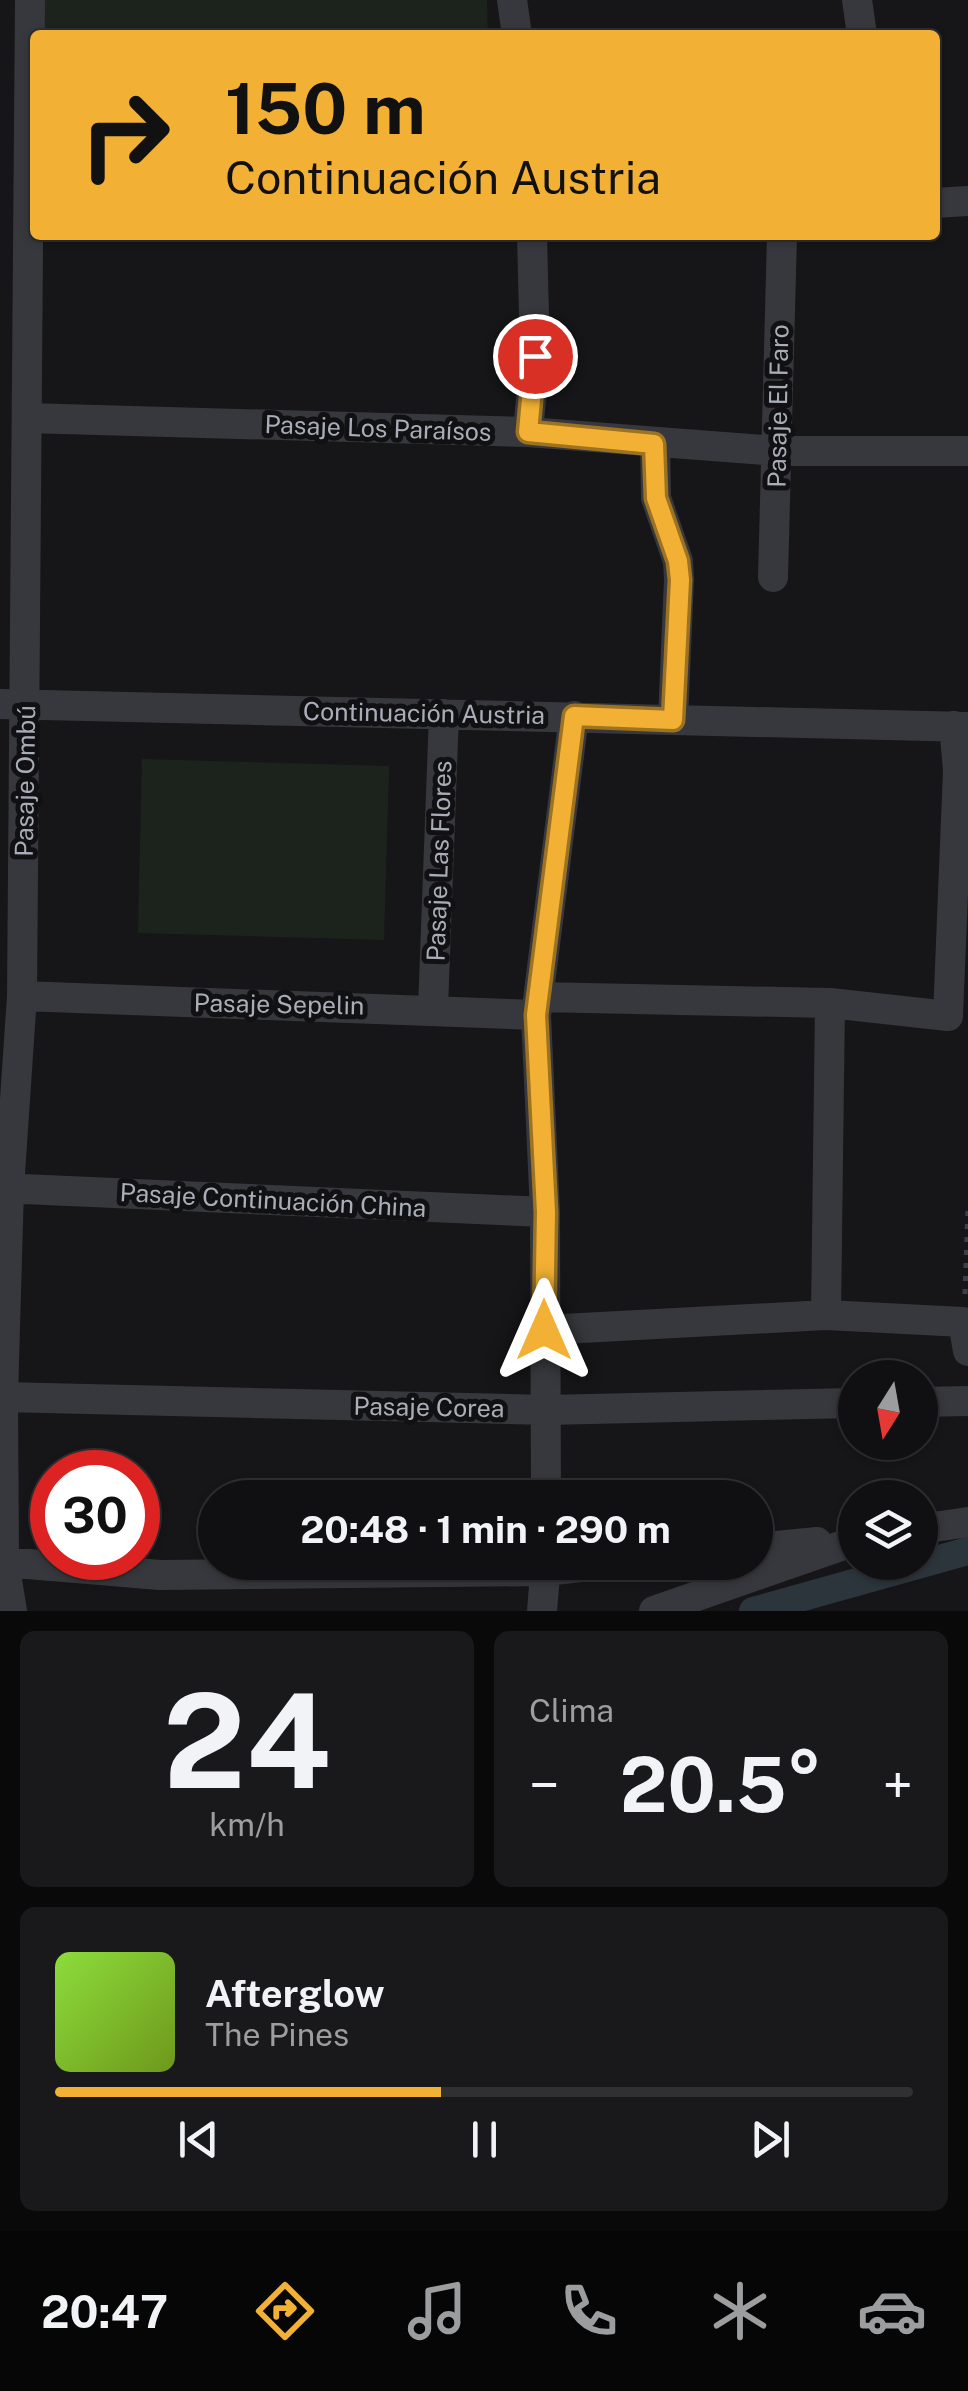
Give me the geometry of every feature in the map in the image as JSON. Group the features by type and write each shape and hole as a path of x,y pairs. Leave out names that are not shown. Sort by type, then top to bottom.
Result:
{"street":[{"name":"Pasaje Ombú","path":"30,0 31,30"},
{"path":"512,0 516,30"},
{"path":"858,0 861,30"},
{"path":"940,204 968,201"},
{"name":"Pasaje Ombú","path":"12,1611 2,1530 2,1358 5,1188 22,996 12,911 13,704 28,418 31,240"},
{"path":"528,432 535,356 532,240"},
{"name":"Pasaje El Faro","path":"773,577 782,240"},
{"name":"Pasaje Los Paraísos","path":"28,418 528,432 776,450 968,450"},
{"path":"654,444 656,498 678,561 680,580 673,720"},
{"name":"Continuación Austria","path":"13,704 961,726"},
{"name":"Pasaje Las Flores","path":"433,1008 444,714"},
{"path":"546,1480 546,1212 538,1006 574,716"},
{"name":"Pasaje Sepelin","path":"22,996 433,1008 830,1003 948,1016 961,726"},
{"path":"826,1315 830,1003"},
{"name":"Pasaje Continuación China","path":"5,1188 546,1212"},
{"path":"544,1330 826,1315 966,1336"},
{"name":"Pasaje Corea","path":"4,1396 546,1410 838,1403"},
{"path":"938,1402 968,1401"},
{"path":"938,1526 968,1522"},
{"path":"773,1546 838,1541"},
{"path":"654,1611 838,1545"},
{"path":"4,1562 160,1575 198,1574"},
{"path":"542,1611 545,1580"}],"path":[{"path":"966,1336 968,1208"}],"shaded area":[{"path":"30,0 487,0 488,30 34,30"},
{"path":"142,759 389,766 384,940 138,933"}],"waterway":[{"path":"753,1611 968,1551"}],"route":[{"path":"535,356 528,432 654,444 656,498 678,561 680,580 673,720 574,716 536,1015 546,1212 544,1330"}]}
